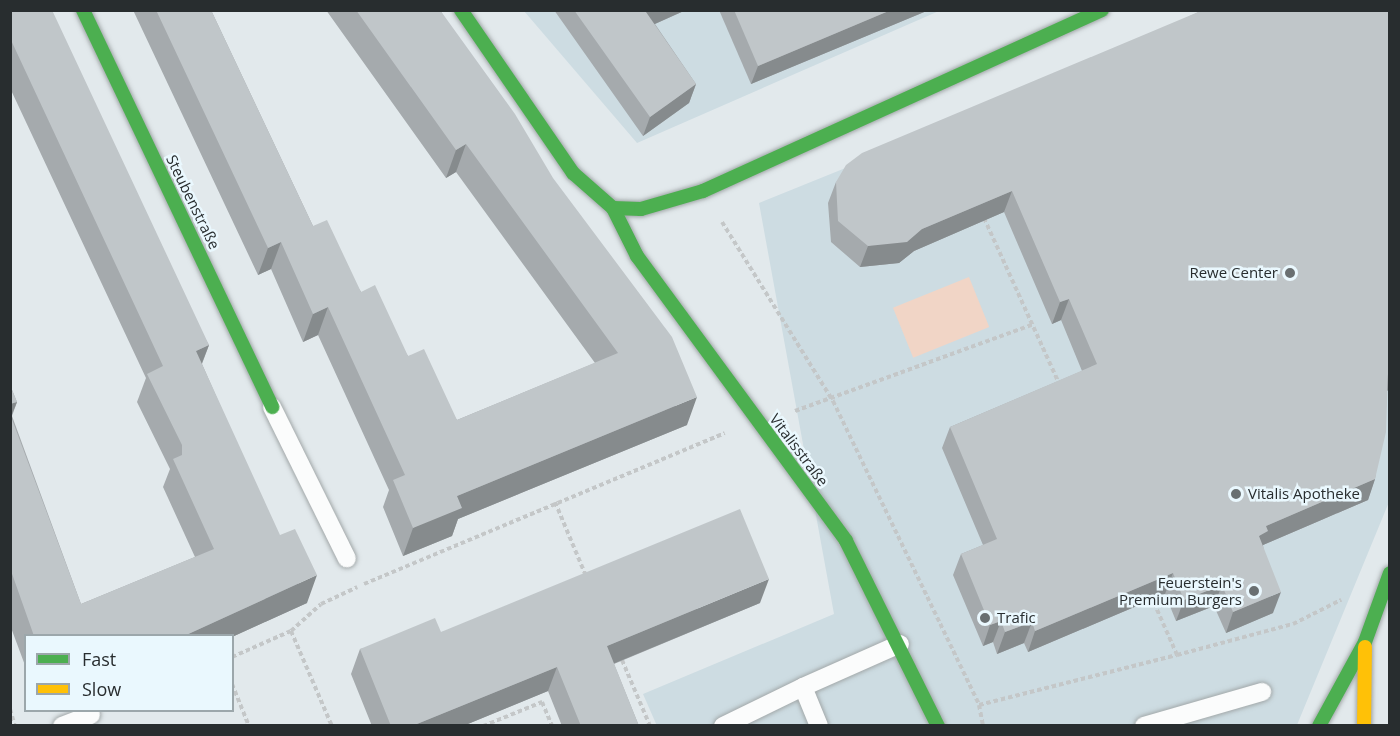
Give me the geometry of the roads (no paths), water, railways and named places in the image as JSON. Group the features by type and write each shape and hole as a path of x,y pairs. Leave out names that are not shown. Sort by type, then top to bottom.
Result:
{"street":[{"name":"Steubenstraße","path":"83,10 272,407"},
{"name":"Vitalisstraße","path":"461,10 573,173 613,208 637,256 846,541 900,644 938,726"},
{"path":"613,208 641,209 702,191 1102,10"},
{"path":"1319,726 1365,642 1389,573"},
{"path":"1364,726 1365,642"}],"lane":[{"path":"272,407 347,559"},
{"path":"723,726 900,644"},
{"path":"803,687 819,726"},
{"path":"1144,726 1262,692"},
{"path":"62,726 91,715"}],"place":[{"name":"Rewe Center","path":"1290,273"},
{"name":"Vitalis Apotheke","path":"1236,494"},
{"name":"Feuerstein's Premium Burgers","path":"1254,591"},
{"name":"Trafic","path":"985,618"}]}
